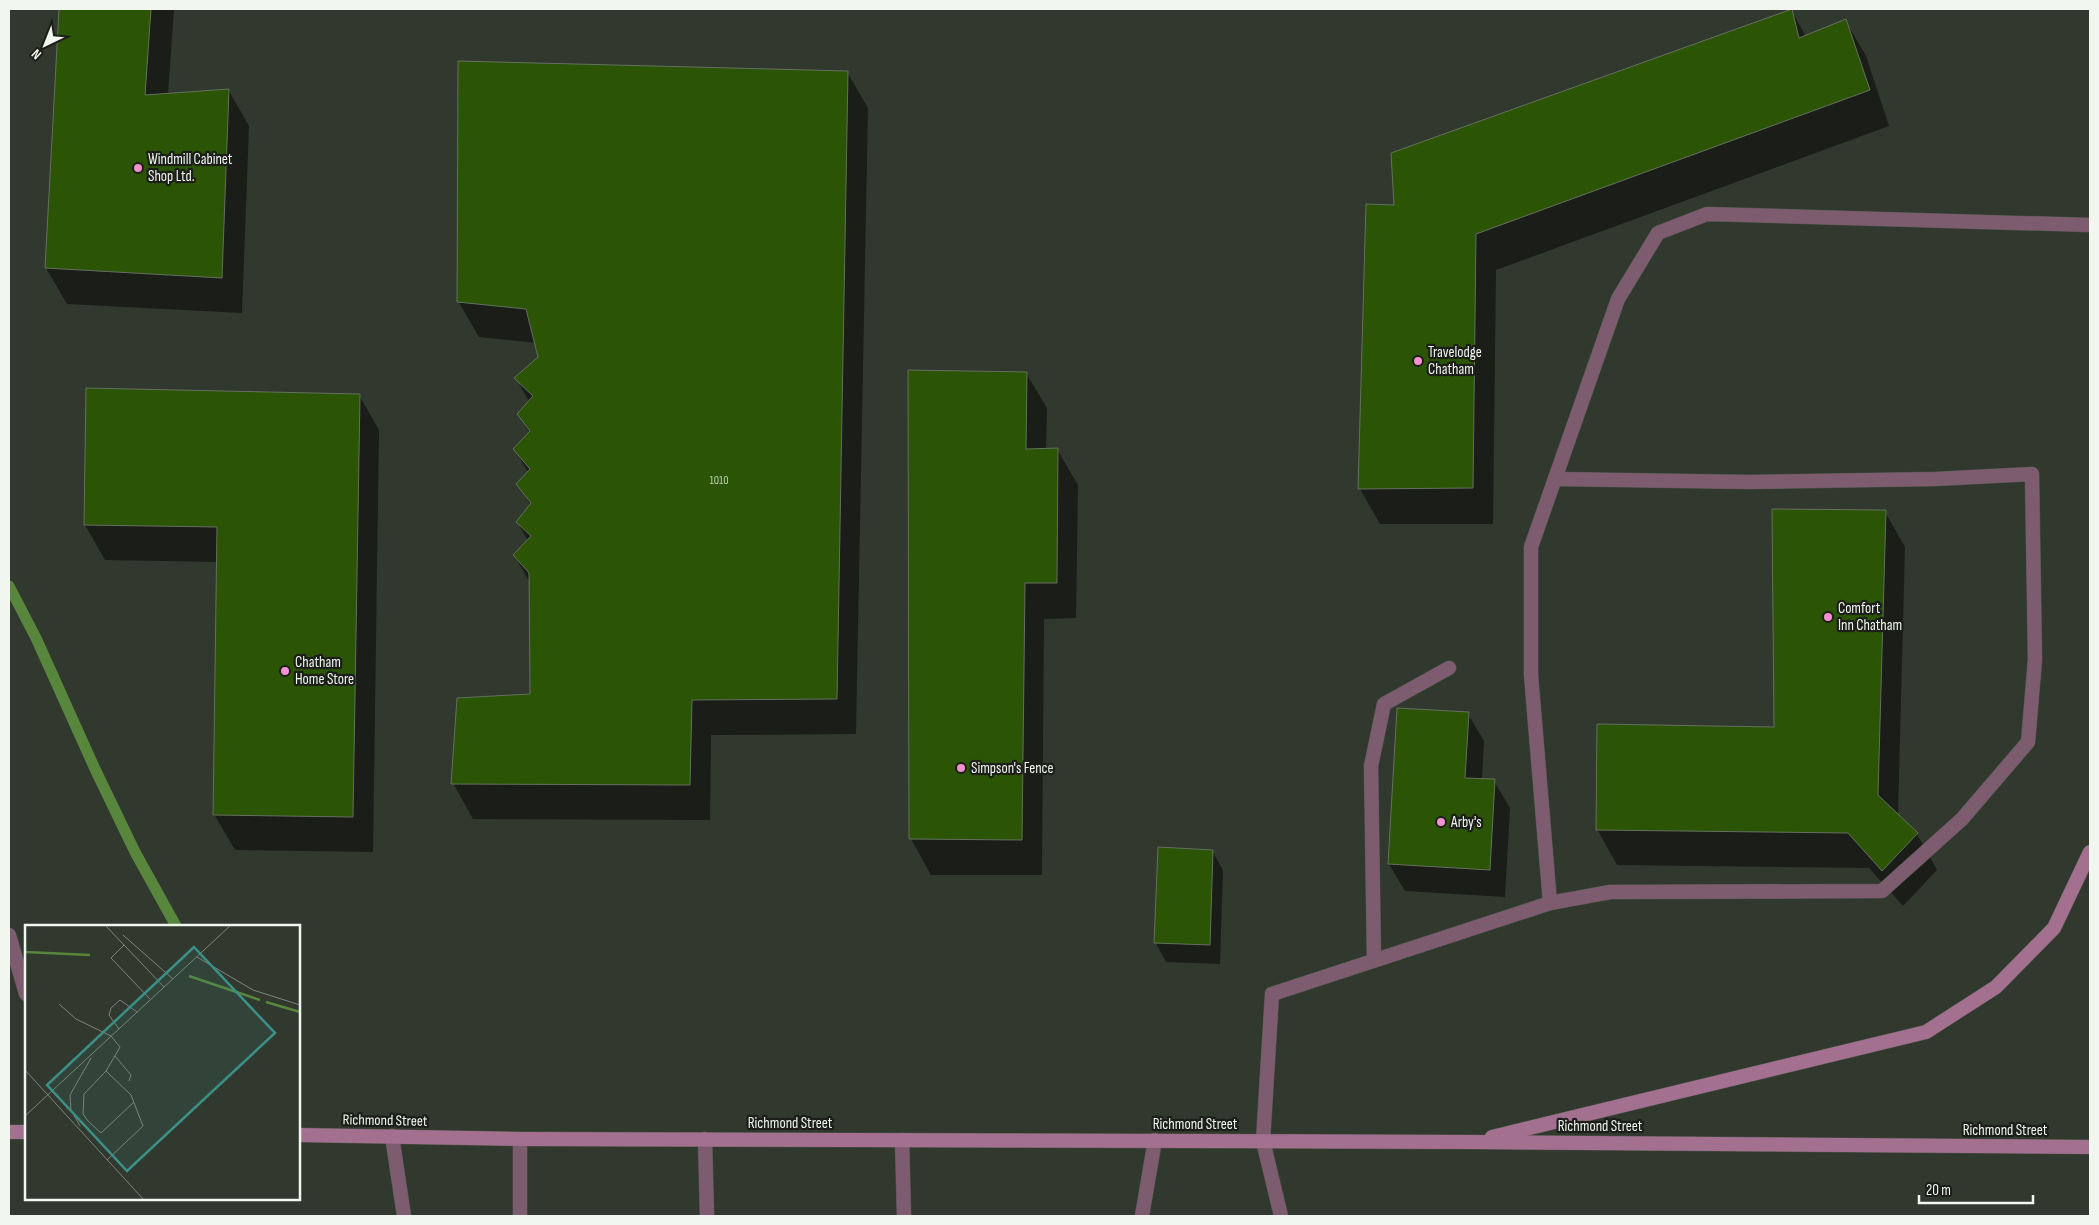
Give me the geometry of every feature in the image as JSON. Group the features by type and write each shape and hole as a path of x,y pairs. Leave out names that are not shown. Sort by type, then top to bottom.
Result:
{"main road":[{"path":"1471,1142 1926,1032 1996,987 2054,928 2090,852"},
{"path":"9,1132 25,1132"},
{"name":"Richmond Street","path":"300,1135 520,1139 1155,1140 2090,1147"}],"street":[{"path":"1550,903 1531,675 1531,547 1618,298 1658,233 1707,214 2090,225"},
{"path":"1281,1216 1263,1141 1272,994 1550,903 1610,892 1882,891 1962,819 2028,742 2035,660 2032,474 1935,479 1750,482 1555,479"},
{"path":"1374,960 1371,766 1384,704 1449,668"},
{"path":"9,935 25,991"},
{"path":"392,1136 404,1216"},
{"path":"520,1139 520,1216"},
{"path":"706,1140 707,1216"},
{"path":"902,1140 904,1216"},
{"path":"1142,1216 1155,1140"}],"building":[{"path":"59,9 151,9 145,95 229,89 222,278 45,268"},
{"name":"Travelodge Chatham","path":"1792,9 1799,38 1846,19 1870,90 1476,234 1473,488 1358,489 1366,204 1394,205 1391,153"},
{"path":"458,61 848,71 837,699 692,700 690,785 451,784 457,698 530,694 529,573 513,555 531,536 516,522 531,503 516,484 530,469 513,449 530,431 517,414 533,396 514,378 538,357 526,309 457,302"},
{"path":"908,370 1027,372 1026,449 1058,448 1057,583 1025,583 1022,840 909,839"},
{"name":"Chatham Home Store","path":"86,388 360,394 353,817 213,815 217,527 84,525"},
{"name":"Comfort Inn Chatham","path":"1772,509 1886,510 1878,795 1918,833 1882,871 1848,833 1596,830 1597,724 1774,727"},
{"name":"Arby's","path":"1397,708 1469,712 1465,778 1495,779 1490,870 1388,864"},
{"path":"1158,847 1213,850 1210,945 1154,943"}],"waterway":[{"path":"9,586 36,638 135,852 175,925"}],"place":[{"name":"Windmill Cabinet Shop Ltd.","path":"138,168"},
{"name":"Travelodge Chatham","path":"1418,361"},
{"name":"Comfort Inn Chatham","path":"1828,617"},
{"name":"Chatham Home Store","path":"285,671"},
{"name":"Simpson's Fence","path":"961,768"},
{"name":"Arby's","path":"1441,822"}]}
